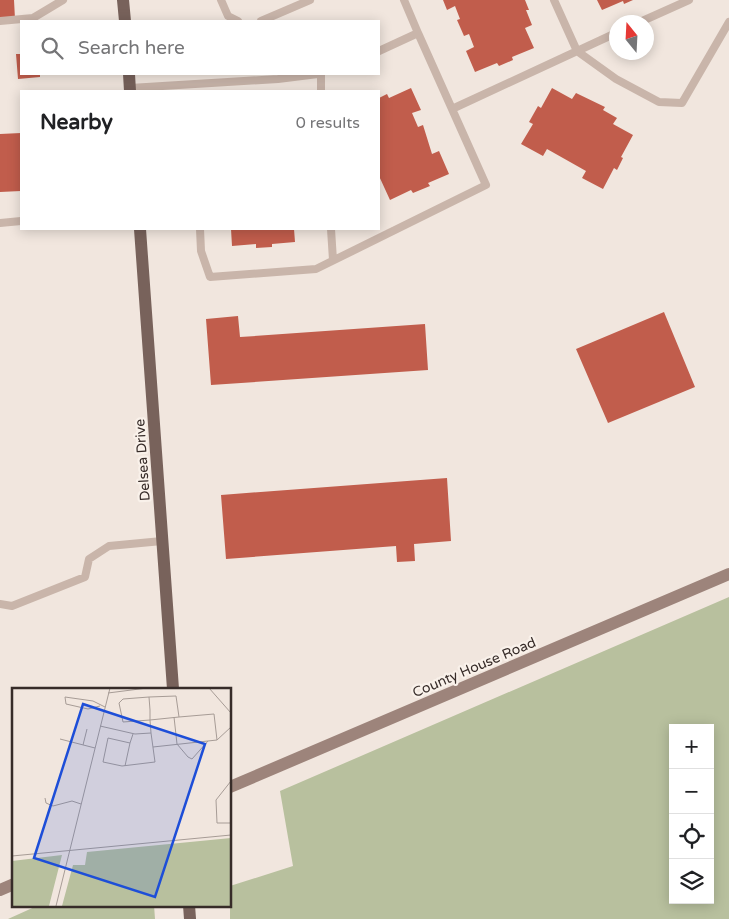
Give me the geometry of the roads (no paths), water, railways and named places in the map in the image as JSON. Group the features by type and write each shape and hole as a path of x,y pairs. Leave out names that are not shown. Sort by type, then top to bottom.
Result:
{"main road":[{"path":"123,0 125,20"},
{"path":"129,75 130,90"},
{"name":"Delsea Drive","path":"140,230 172,688"},
{"path":"189,906 190,919"}],"street":[{"name":"County House Road","path":"231,787 729,574"},
{"path":"0,890 12,885"}],"lane":[{"path":"0,22 33,18 63,0"},
{"path":"221,0 228,16 236,20"},
{"path":"262,20 310,0"},
{"path":"200,230 201,250 210,277 316,269 486,185 404,0"},
{"path":"554,0 577,51 616,79 660,102 682,103 729,22"},
{"path":"654,16 689,0"},
{"path":"380,51 418,33"},
{"path":"452,109 609,36"},
{"path":"130,90 311,75"},
{"path":"319,75 322,90"},
{"path":"0,223 20,221"},
{"path":"331,230 333,260"},
{"path":"0,604 12,606 85,577 89,559 109,546 162,541"}]}
